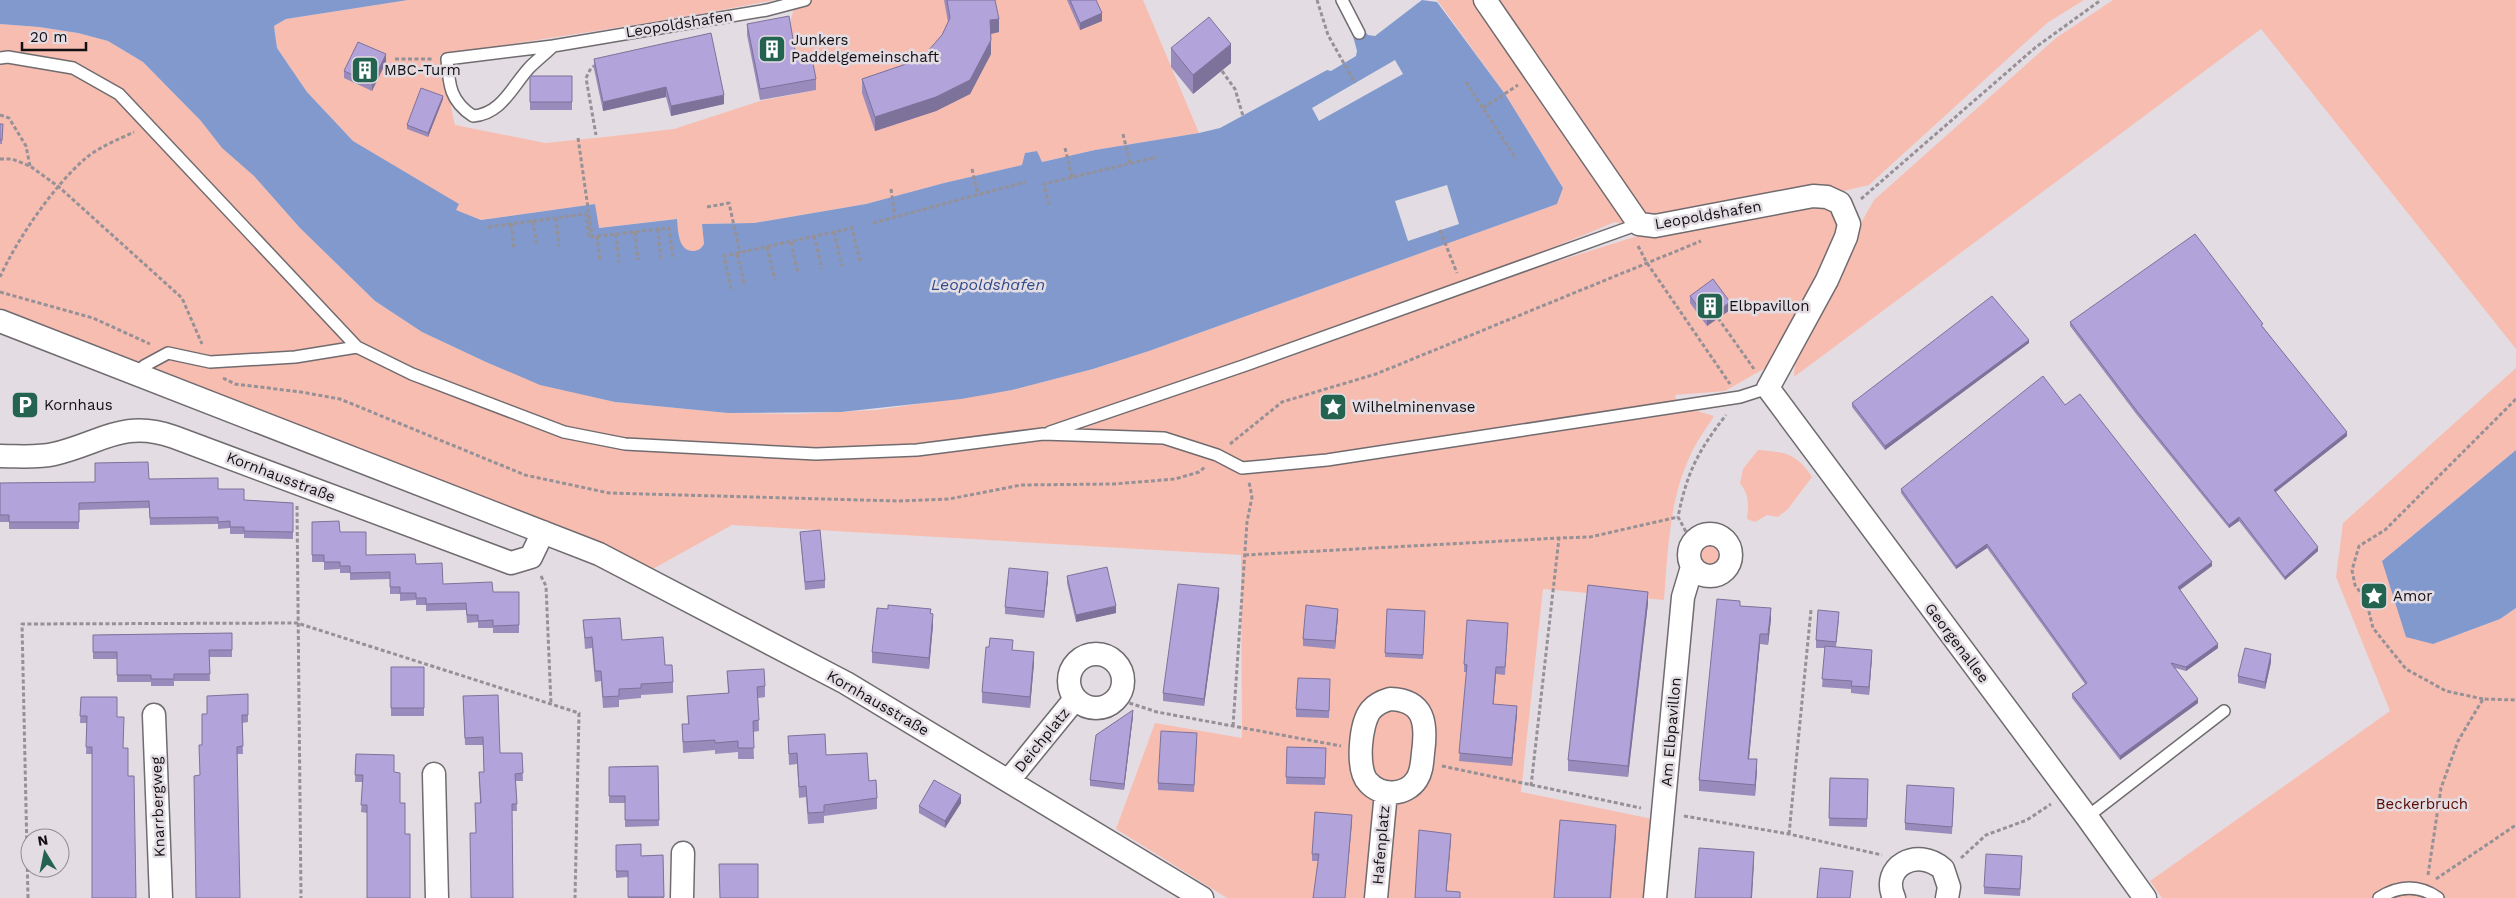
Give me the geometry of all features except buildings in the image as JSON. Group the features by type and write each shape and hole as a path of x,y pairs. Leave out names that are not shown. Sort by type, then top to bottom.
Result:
{"street":[{"name":"Leopoldshafen","path":"1485,0 1638,233 1655,226 1813,196 1827,197 1840,203 1844,212"},
{"path":"1768,388 1827,280 1846,237 1848,224 1844,212"},
{"name":"Kornhausstraße","path":"0,321 599,554 846,683 1010,780 1202,898"},
{"name":"Georgenallee","path":"1768,388 2087,817 2145,898"},
{"name":"Kornhausstraße","path":"0,456 50,455 117,432 145,430 174,437 510,563 531,557"},
{"path":"531,557 543,532"},
{"path":"1692,543 1703,534 1718,535 1728,544 1731,558 1724,571 1711,576 1697,572 1692,567"},
{"name":"Am Elbpavillon","path":"1656,898 1684,597 1692,567 1688,555 1692,543"},
{"name":"Deichplatz","path":"1094,654 1103,655 1118,665 1124,682 1117,699 1111,704 1094,709 1086,707 1075,699 1068,686 1072,668 1077,661 1094,654"},
{"name":"Deichplatz","path":"1010,780 1075,699"},
{"name":"Hafenplatz","path":"1390,699 1401,699 1419,710 1424,718 1422,764 1417,779 1410,787 1400,792 1386,792 1372,786 1365,779 1361,770 1361,750 1366,717 1372,708 1390,699"},
{"name":"Knarrbergweg","path":"154,715 161,898"},
{"path":"434,774 436,898"},
{"name":"Hafenplatz","path":"1376,898 1386,792"},
{"path":"682,898 683,853"},
{"path":"1894,898 1891,884 1894,875 1907,860 1926,858 1943,868 1948,877 1949,887 1946,898"}],"lane":[{"name":"Leopoldshafen","path":"447,59 602,38 767,10 805,0"},
{"path":"1342,0 1359,33"},
{"path":"447,59 448,79 456,103 473,116 484,115 492,111 501,102 529,68 553,46"},
{"path":"0,58 8,57 73,68 119,94 357,347 412,374 564,432 625,444 816,454 917,450 1043,434 1164,438 1217,455 1242,468 1327,460 1740,397 1768,388"},
{"path":"1043,434 1463,288 1638,233"},
{"path":"142,375 144,366 168,353 210,362 295,357 357,347"},
{"path":"2087,817 2224,710"},
{"path":"2378,898 2392,890 2407,887 2422,890 2438,898"}],"path":[{"path":"1317,0 1328,34 1355,83"},
{"path":"1844,212 2036,47 2101,0"},
{"path":"596,135 586,78 590,68 607,60 602,38"},
{"path":"395,59 447,59"},
{"path":"1222,71 1235,89 1243,116"},
{"path":"1466,82 1516,159"},
{"path":"1483,108 1505,94"},
{"path":"0,116 9,118 26,146 30,166"},
{"path":"0,276 10,255 59,187 87,157 149,125"},
{"path":"1123,134 1130,163"},
{"path":"578,138 600,262"},
{"path":"1065,148 1072,177"},
{"path":"1049,205 1044,184 1157,157"},
{"path":"0,159 12,159 30,166 59,187 106,232 182,298 215,375 235,384 340,399 525,475 609,493 897,501 948,499 1021,485 1114,484 1174,480 1199,472 1282,402 1376,374 1709,238"},
{"path":"972,169 978,195"},
{"path":"873,223 1025,182"},
{"path":"891,190 896,217"},
{"path":"707,206 729,203 744,286"},
{"path":"488,227 586,214 590,237 669,228 673,259"},
{"path":"556,218 559,246"},
{"path":"533,221 537,246"},
{"path":"511,224 514,248"},
{"path":"731,289 724,256 814,236 852,228 860,261"},
{"path":"658,229 661,260"},
{"path":"1440,230 1463,288"},
{"path":"635,232 638,260"},
{"path":"834,232 842,266"},
{"path":"1638,233 1647,263 1740,397 1694,461 1678,517 1692,543"},
{"path":"616,234 620,262"},
{"path":"814,236 822,269"},
{"path":"791,242 798,274"},
{"path":"767,247 775,280"},
{"path":"0,292 93,318 168,353"},
{"path":"1718,318 1768,388"},
{"path":"2516,400 2385,530 2359,546 2352,570 2355,585 2366,600 2373,628 2406,668 2446,691 2483,699 2516,700"},
{"path":"1233,726 1247,522 1252,497 1248,478 1242,468"},
{"path":"297,482 301,898"},
{"path":"1245,555 1590,537 1678,517"},
{"path":"1531,786 1559,538"},
{"path":"531,557 546,586 551,704"},
{"path":"1789,834 1811,610"},
{"path":"28,898 22,624 298,623 579,713 574,898"},
{"path":"1117,699 1157,712 1361,750"},
{"path":"2426,885 2441,788 2458,741 2483,699"},
{"path":"1422,764 1450,767 1531,786 1664,813 1789,834 1886,856"},
{"path":"1955,863 1986,835 2027,820 2068,793"},
{"path":"2435,880 2516,825"}],"green space":[{"path":"408,0 775,0 679,18 440,55 455,125 545,143 674,129 760,101 816,90 811,64 796,66 789,27 796,0 1143,0 1199,133 1095,150 1041,162 1037,151 1025,153 1023,165 944,183 866,204 754,223 702,224 704,244 700,249 694,251 689,251 682,245 676,219 598,228 595,204 481,220 455,210 459,205 353,141 307,92 277,48 274,26 286,19"},
{"path":"1437,0 2084,0 2047,23 1869,185 1806,200 1828,210 1838,219 1840,235 1767,367 1725,391 1675,395 1679,411 1697,411 1714,416 1692,451 1678,491 1668,545 1664,600 1543,589 1521,792 1667,822 1661,898 1227,898 1116,829 1155,723 1242,738 1241,555 732,525 633,580 0,333 0,24 78,33 108,41 143,62 201,121 222,148 254,176 300,228 375,301 422,332 486,362 540,384 615,402 728,413 795,414 876,410 1012,390 1093,369 1149,351 1557,204 1563,188 1505,94","holes":["1615,222 1653,231 1463,291 1271,364"]},
{"path":"2113,0 2516,0 2516,349 2261,29 1794,377 1795,359 1853,237 1874,200 2056,38"},
{"name":"Beckerbruch","path":"2516,368 2516,450 2382,561 2433,644 2500,619 2516,608 2516,898 2162,898 2150,881 2390,711 2336,577 2343,523"},
{"path":"1758,450 1783,453 1795,458 1812,477 1788,509 1778,517 1767,515 1755,522 1747,519 1748,500 1740,483 1743,469"},
{"path":"1707,544 1721,545 1726,552 1721,561 1714,565 1705,565 1695,561 1695,552"}],"water":[{"name":"Leopoldshafen","path":"0,0 408,0 286,19 274,26 277,48 307,92 353,141 459,204 456,210 481,220 595,204 599,228 677,219 682,244 685,248 694,251 700,249 704,244 702,224 754,223 866,204 1022,165 1025,153 1037,151 1042,162 1095,150 1220,128 1327,70 1331,71 1356,56 1357,51 1353,36 1364,30 1368,35 1375,36 1422,0 1437,2 1505,94 1563,188 1557,204 1149,351 1093,369 1012,390 961,399 841,412 728,413 615,402 540,385 422,332 375,301 300,228 254,176 222,148 201,121 143,62 108,41 78,33 0,24"},
{"path":"2516,450 2516,608 2500,619 2433,644 2406,637 2382,561"}],"pier":[{"path":"1395,60 1403,74 1319,121 1312,108"},
{"path":"1447,185 1459,224 1408,241 1395,201"}],"place":[{"name":"Junkers Paddelgemeinschaft","path":"772,49"},
{"name":"MBC-Turm","path":"365,70"},
{"name":"Elbpavillon","path":"1710,306"},
{"name":"Kornhaus","path":"25,405"},
{"name":"Wilhelminenvase","path":"1333,407"},
{"name":"Amor","path":"2374,596"}]}
